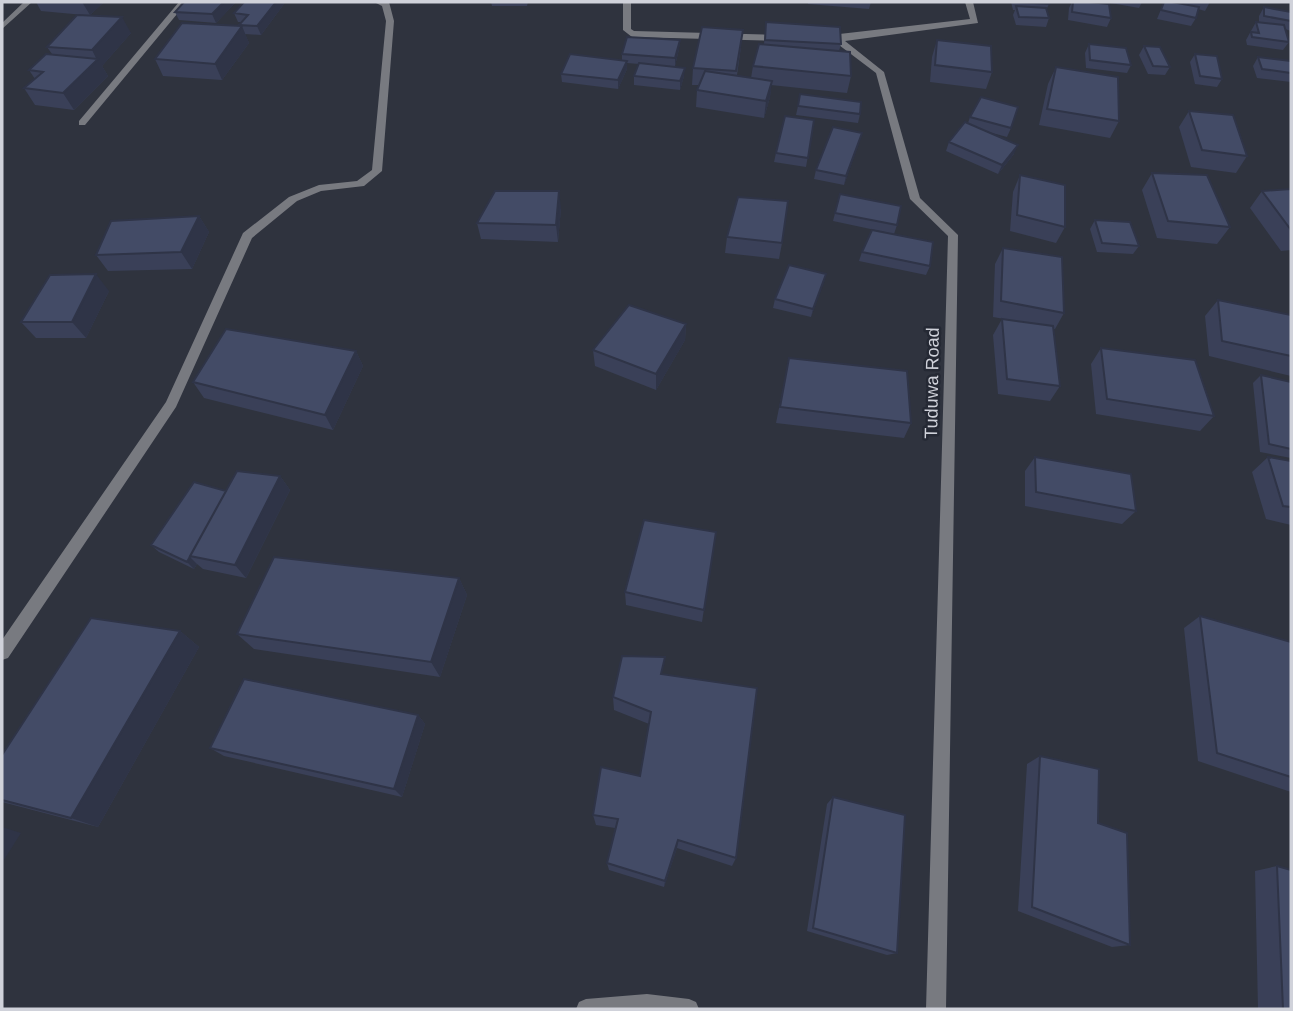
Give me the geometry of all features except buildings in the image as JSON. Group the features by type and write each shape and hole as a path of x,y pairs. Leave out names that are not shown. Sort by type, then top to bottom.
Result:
{"street":[{"path":"2,27 28,2"},
{"path":"82,123 183,2"},
{"path":"2,653 171,404 247,236 293,198 319,188 360,184 377,171 390,21 386,4 378,2"},
{"path":"626,2 627,30 632,34 837,39 975,21 969,2"},
{"name":"Tuduwa Road","path":"837,39 880,72 915,199 953,235 936,1009"},
{"path":"586,1009 647,1004 689,1009"}]}
